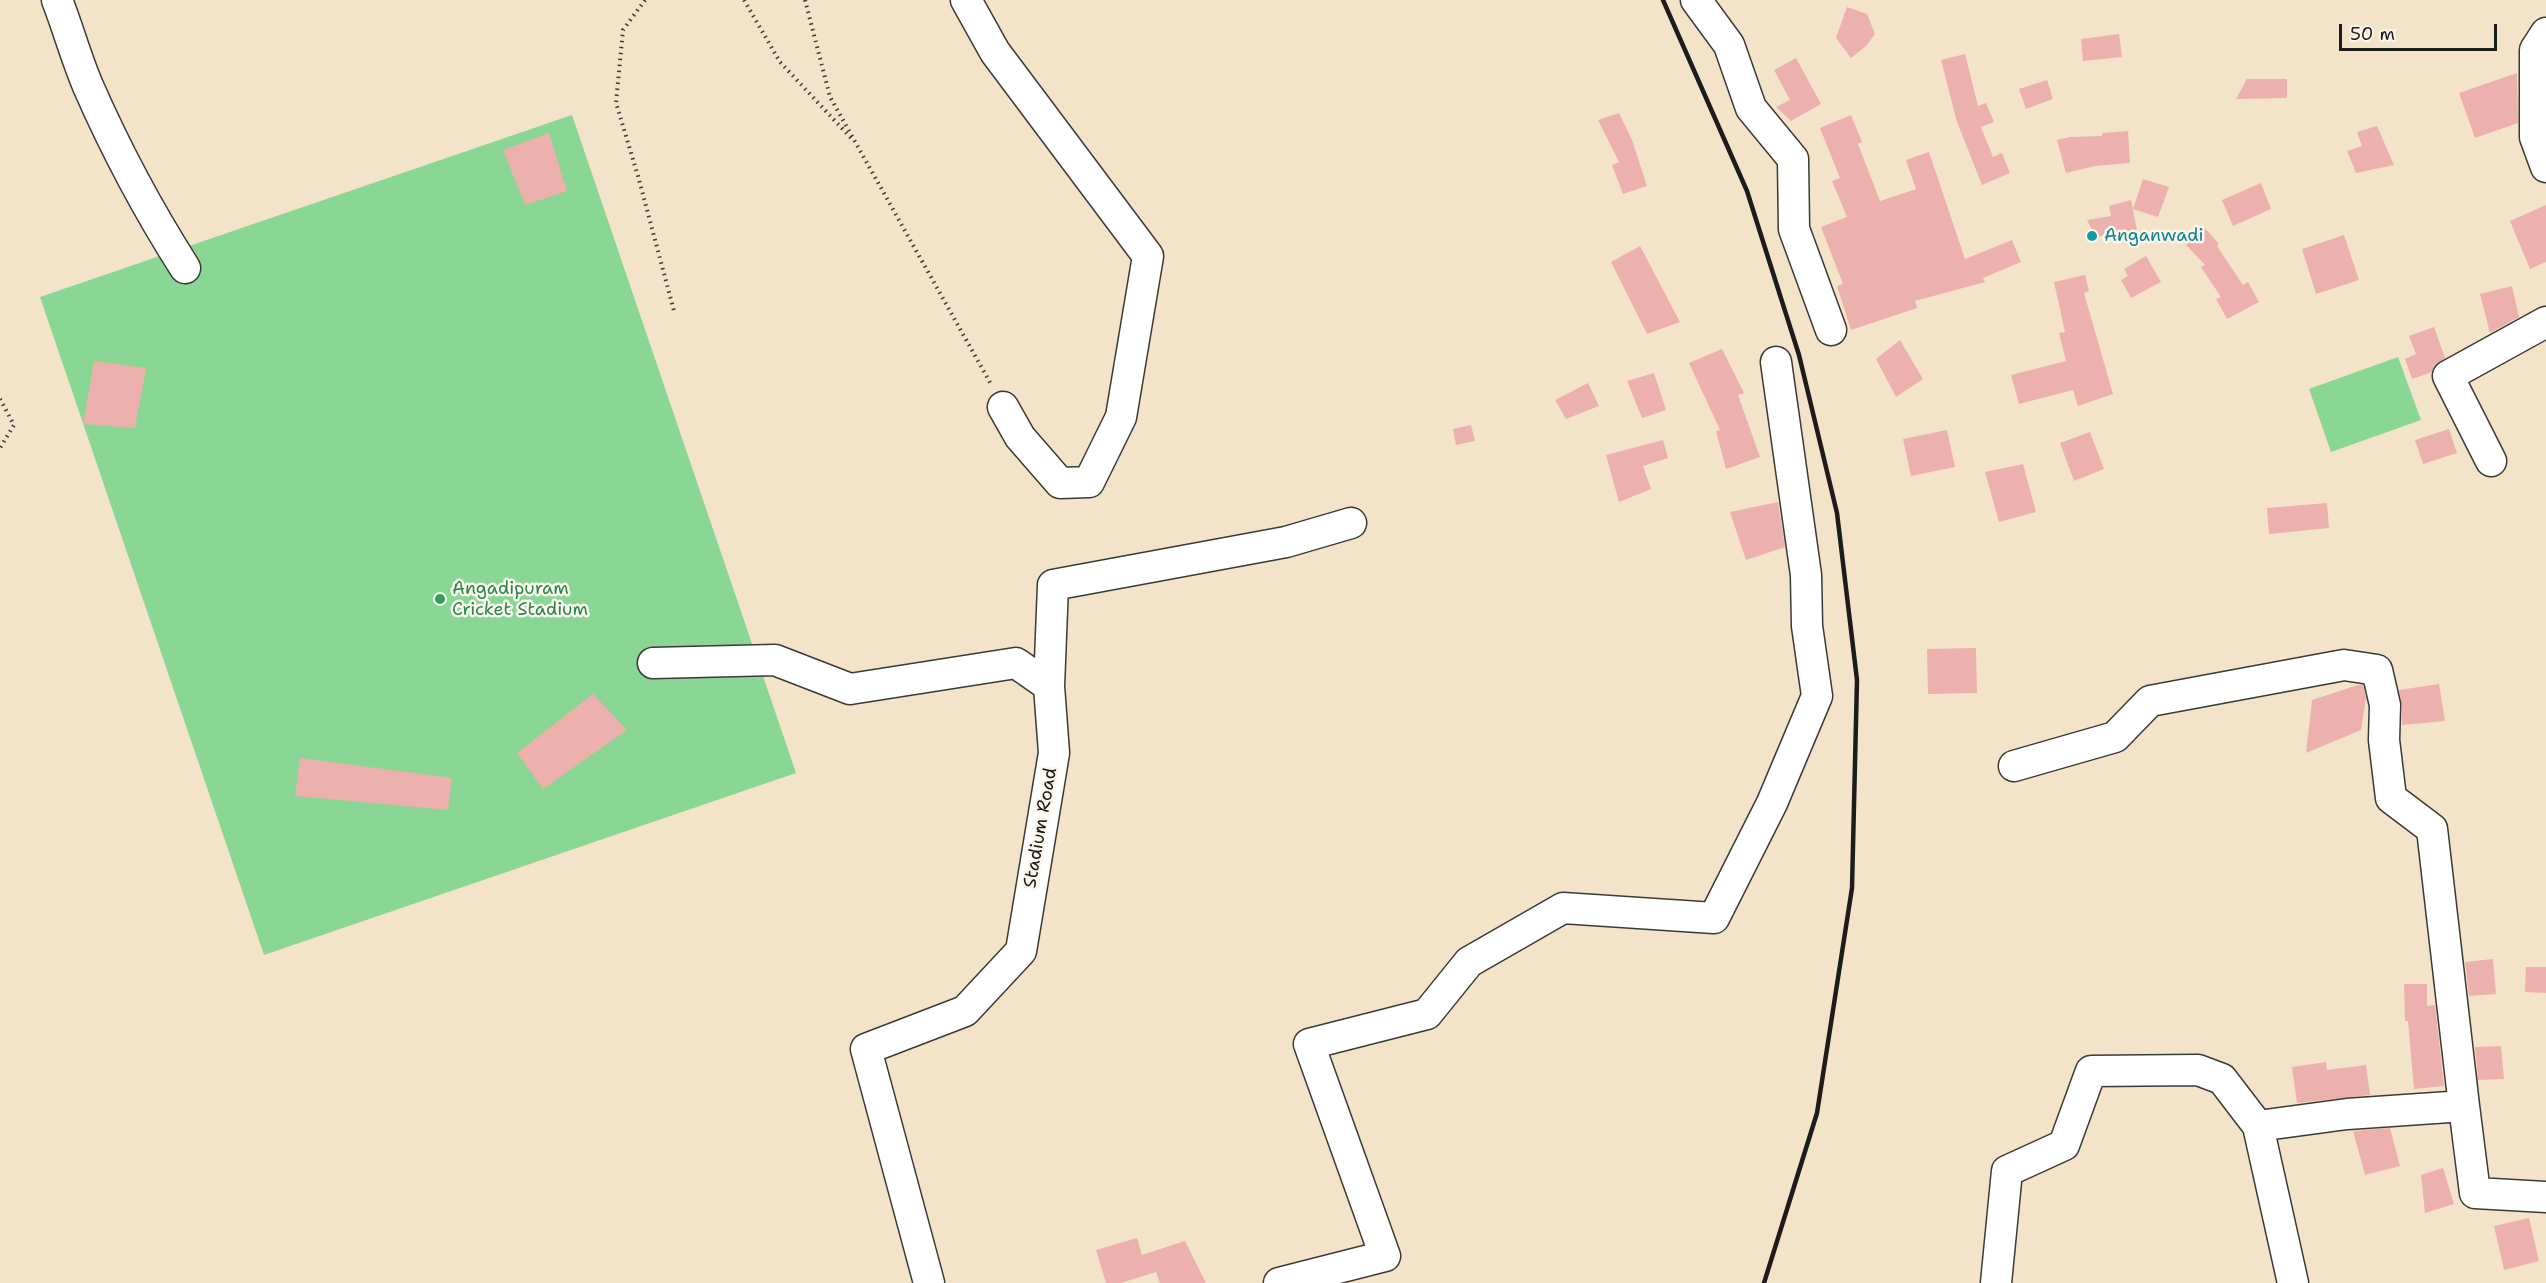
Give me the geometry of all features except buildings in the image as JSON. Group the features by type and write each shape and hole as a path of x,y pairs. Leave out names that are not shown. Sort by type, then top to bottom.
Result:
{"street":[{"path":"57,0 87,84 120,156 151,215 185,268"},
{"path":"966,0 995,52 1148,256 1121,417 1089,482 1060,483 1020,437 1004,407"},
{"path":"1696,0 1729,45 1751,108 1793,159 1794,229 1831,330"},
{"path":"2546,33 2535,50 2535,137 2546,167"},
{"path":"2491,461 2448,376 2546,322"},
{"path":"1279,1283 1385,1256 1310,1044 1427,1014 1469,962 1563,908 1714,918 1772,803 1817,696 1807,626 1806,575 1776,362"},
{"path":"1049,686 1053,585 1286,542 1351,523"},
{"path":"653,663 775,660 850,689 1016,663 1049,686"},
{"path":"2014,766 2115,737 2150,700 2344,665 2377,670 2385,705 2384,740 2391,798 2432,829 2475,1193 2546,1197"},
{"name":"Stadium Road","path":"929,1283 866,1049 965,1011 1021,951 1054,753 1049,686"},
{"path":"1996,1283 2007,1171 2064,1145 2091,1071 2198,1070 2222,1079 2258,1126 2293,1283"},
{"path":"2258,1126 2347,1114 2464,1106"}],"path":[{"path":"645,0 623,30 616,103 674,310"},
{"path":"744,0 780,62 857,144"},
{"path":"805,0 830,97 1004,407"},
{"path":"0,399 14,425 0,448"}],"green space":[{"name":"Angadipuram Cricket Stadium","path":"572,115 796,773 264,955 40,297"},
{"path":"2398,357 2421,420 2331,452 2309,389"}],"railway":[{"path":"1663,0 1747,191 1799,355 1837,513 1857,680 1852,888 1817,1113 1764,1283"}],"place":[{"name":"Anganwadi","path":"2092,236"},
{"name":"Angadipuram Cricket Stadium","path":"440,599"}]}
